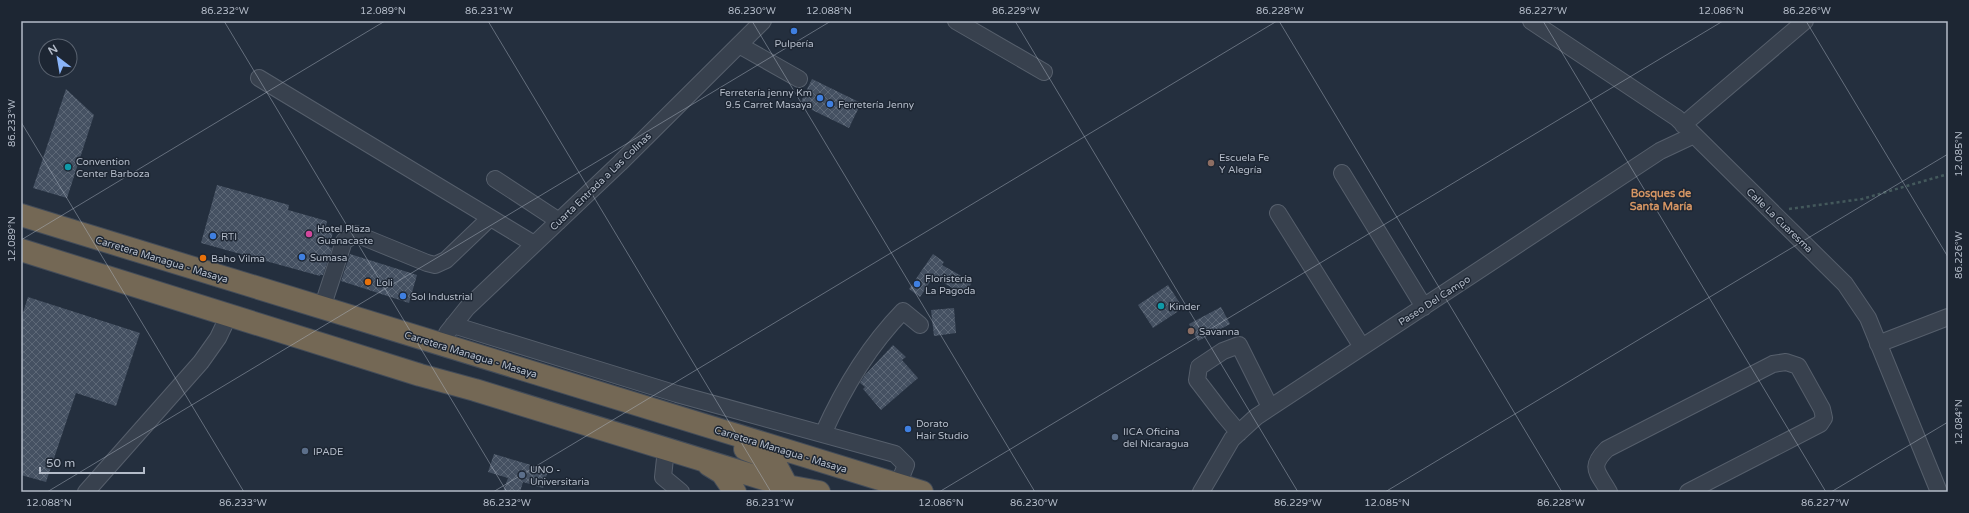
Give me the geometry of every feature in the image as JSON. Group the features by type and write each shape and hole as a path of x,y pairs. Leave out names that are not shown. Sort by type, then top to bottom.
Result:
{"highway":[{"name":"Carretera Managua - Masaya","path":"21,215 922,492"},
{"path":"21,250 420,375 697,458 785,489 819,492"},
{"path":"684,420 706,432 758,454 776,465 785,489"},
{"path":"697,458 722,473 735,492"},
{"path":"785,489 808,475 838,474 880,486 896,484"}],"street":[{"name":"Cuarta Entrada a Las Colinas","path":"440,344 453,325 468,308 763,21"},
{"path":"956,21 1044,72"},
{"name":"Calle La Cuaresma","path":"1531,21 1677,118 1846,284 1868,318 1939,492"},
{"name":"Paseo Del Campo","path":"1201,492 1232,439 1256,417 1660,151 1689,130 1805,21"},
{"path":"740,45 799,79"},
{"path":"259,78 534,244"},
{"path":"1342,173 1424,307"},
{"path":"494,180 559,221"},
{"path":"1278,213 1362,347"},
{"path":"322,308 344,241 350,236 356,234 435,265 446,260 490,218"},
{"path":"823,434 849,380 885,329 903,311 920,325"},
{"path":"86,492 201,362 218,338 229,315"},
{"path":"1878,344 1948,317"},
{"path":"453,325 678,394 895,454 906,465 896,484"},
{"path":"1239,433 1197,380 1199,367 1223,351 1239,345 1270,407"},
{"path":"1609,492 1596,468 1597,459 1607,449 1773,364 1786,362 1798,366 1822,409 1824,418 1820,424 1688,492"},
{"path":"666,449 663,477 681,492"}],"path":[{"path":"1771,211 1862,199 1948,174"}],"building":[{"name":"Ferretería Jenny","path":"812,79 861,103 849,128 800,104"},
{"name":"Convention Center Barboza","path":"66,89 94,115 67,198 33,188"},
{"name":"Hotel Plaza Guanacaste","path":"217,185 289,205 288,210 327,221 326,226 334,228 329,247 332,248 323,275 320,276 201,243"},
{"path":"350,254 417,275 409,303 341,281"},
{"path":"933,254 944,262 942,265 972,282 965,295 933,277 920,297 909,289"},
{"name":"Kinder","path":"1168,285 1183,308 1153,328 1138,305"},
{"path":"28,297 140,333 116,406 76,393 46,482 21,475 21,319"},
{"path":"1221,307 1230,324 1198,341 1189,324"},
{"path":"954,308 956,333 934,336 931,310"},
{"path":"893,345 906,357 902,360 918,378 881,410 863,389 865,387 860,383 865,375"},
{"name":"UNO - Universitaria","path":"494,454 548,470 543,488 523,482 520,492 503,492 508,478 488,472"}],"place":[{"name":"Pulpería","path":"794,31"},
{"name":"Ferretería jenny Km 9.5 Carret Masaya","path":"820,98"},
{"name":"Ferretería Jenny","path":"830,104"},
{"name":"Escuela Fe Y Alegría","path":"1211,163"},
{"name":"Convention Center Barboza","path":"68,167"},
{"name":"Hotel Plaza Guanacaste","path":"309,234"},
{"name":"RTI","path":"213,236"},
{"name":"Sumasa","path":"302,257"},
{"name":"Baho Vilma","path":"203,258"},
{"name":"Loli","path":"368,282"},
{"name":"Floristería La Pagoda","path":"917,284"},
{"name":"Sol Industrial","path":"403,296"},
{"name":"Kinder","path":"1161,306"},
{"name":"Savanna","path":"1191,331"},
{"name":"Dorato Hair Studio","path":"908,429"},
{"name":"IICA Oficina del Nicaragua","path":"1115,437"},
{"name":"IPADE","path":"305,451"},
{"name":"UNO - Universitaria","path":"522,475"}],"district":[{"name":"Bosques de Santa María","path":"1661,199"}]}
